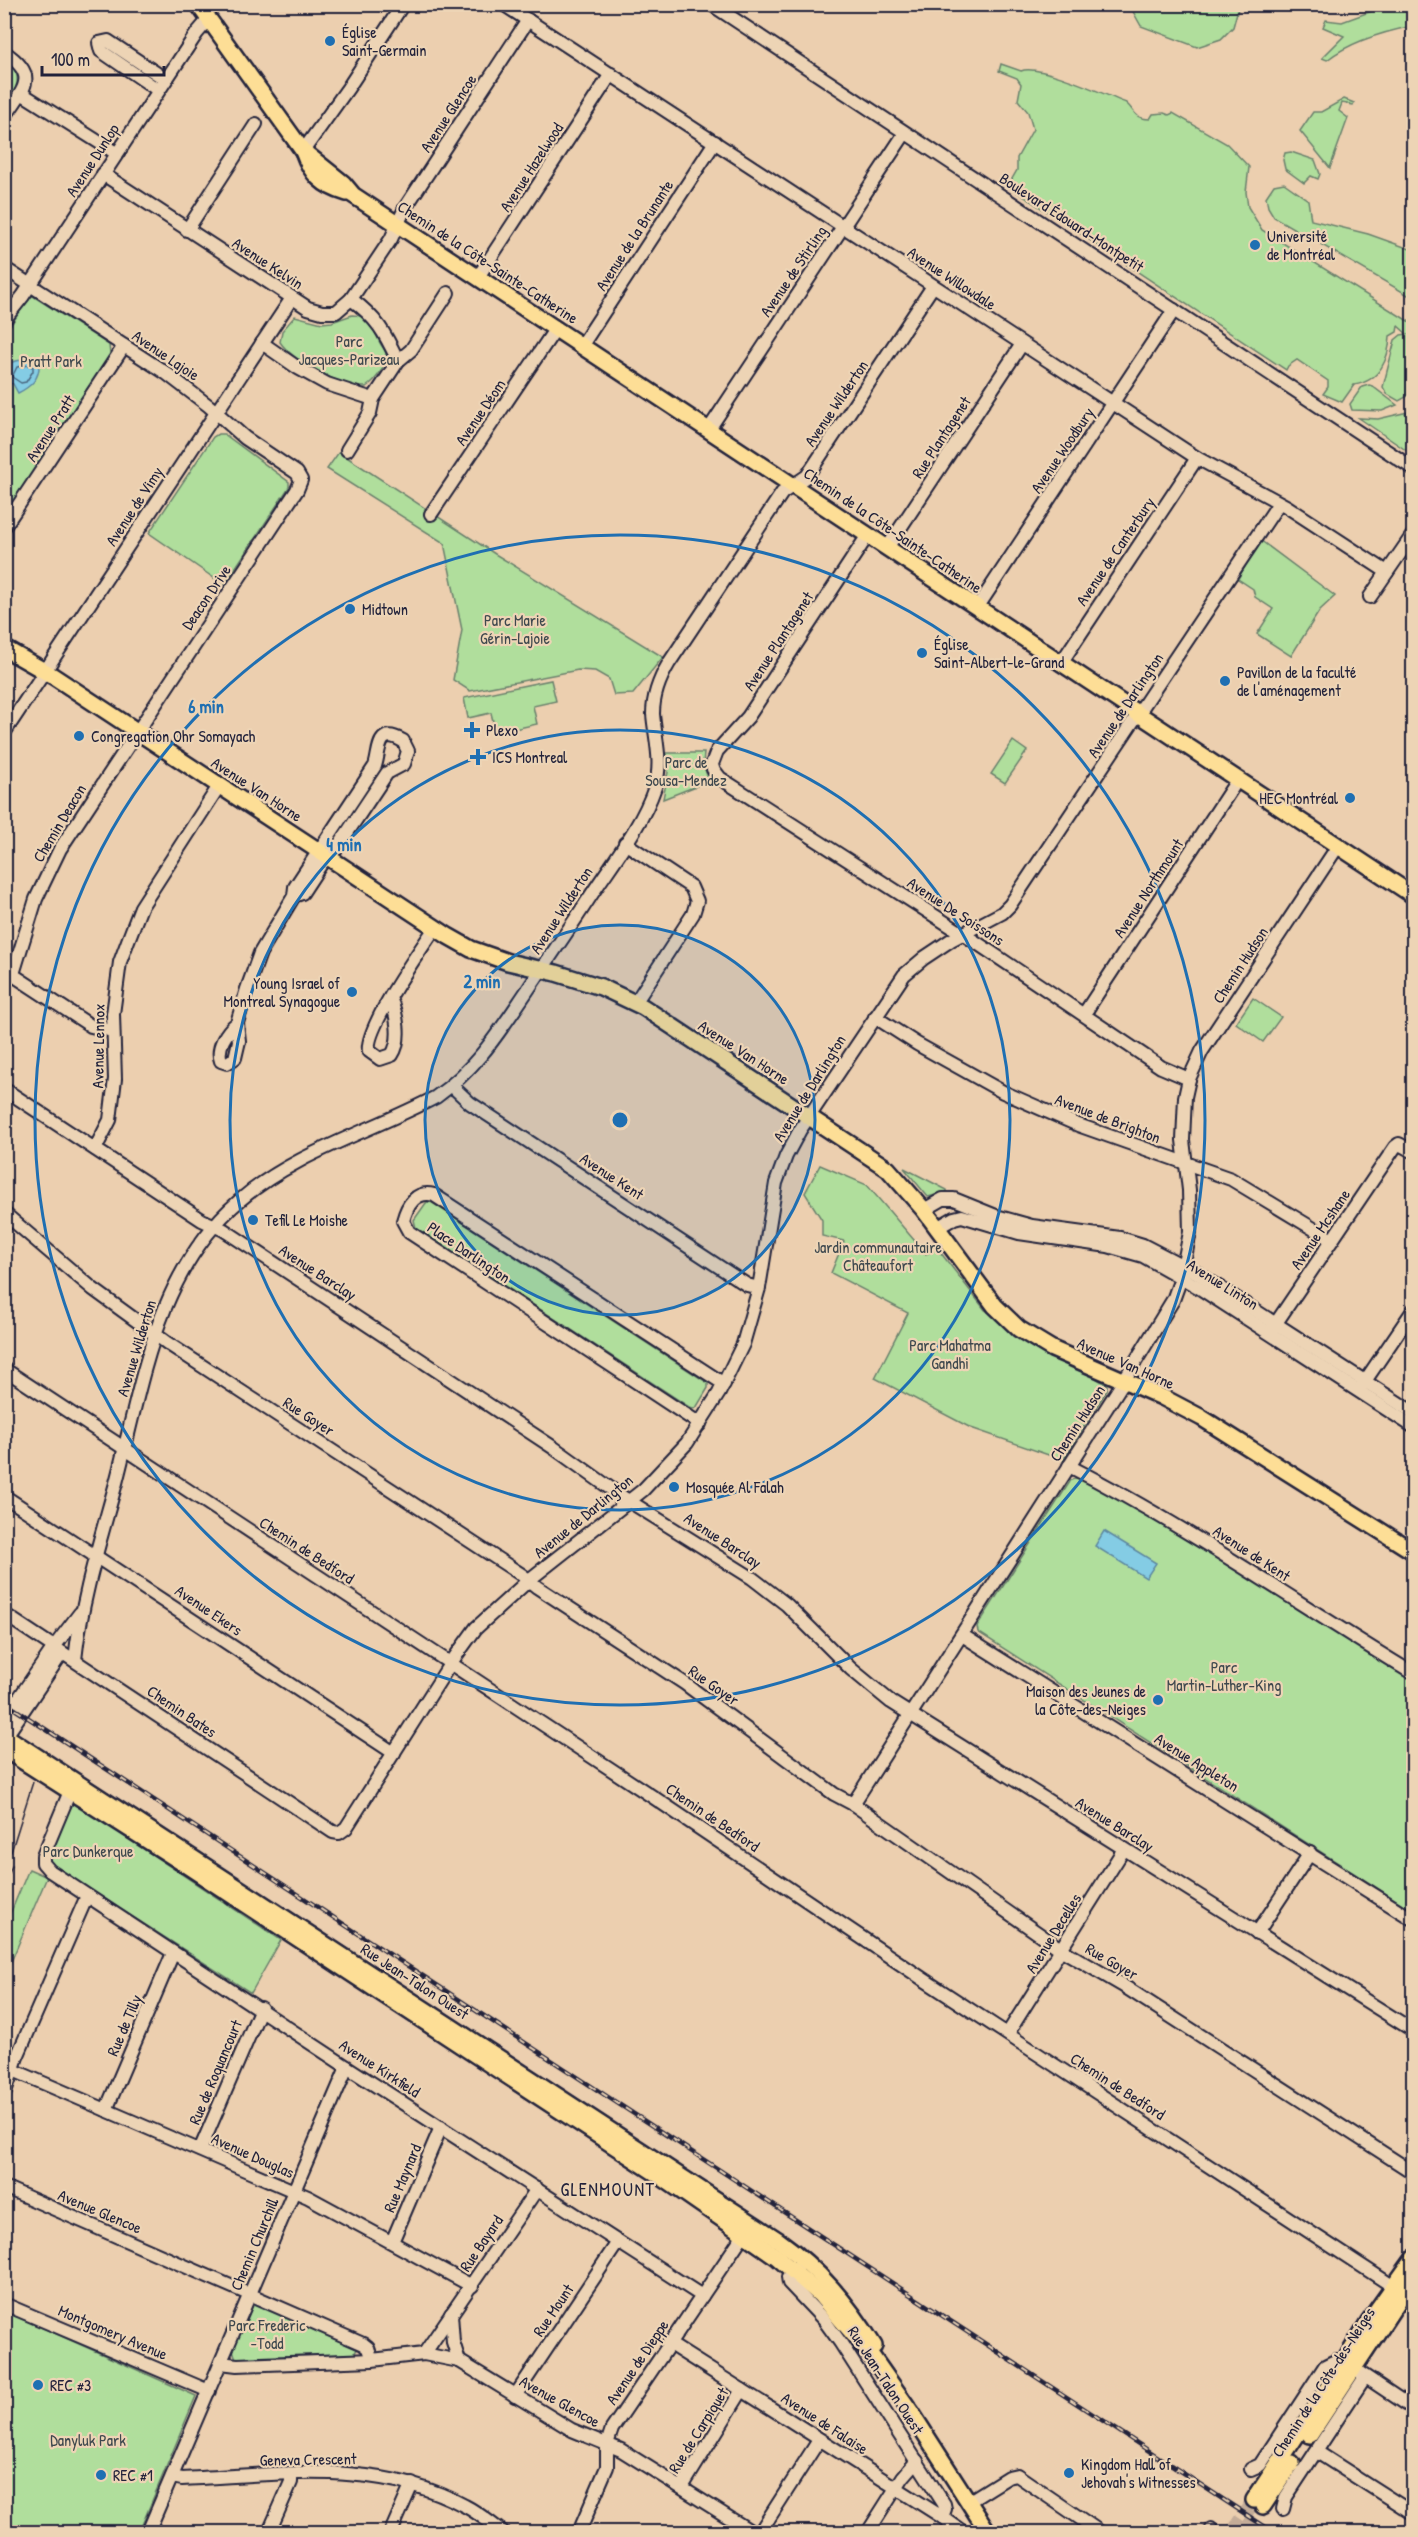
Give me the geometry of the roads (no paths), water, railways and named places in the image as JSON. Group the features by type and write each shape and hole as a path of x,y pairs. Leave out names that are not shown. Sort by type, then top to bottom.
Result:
{"main road":[{"name":"Chemin de la Côte-Sainte-Catherine","path":"198,4 303,151 313,174 336,190 353,195 582,345 1413,896"},
{"name":"Avenue Van Horne","path":"4,648 136,731 435,928 488,956 602,987 634,1003 888,1169 924,1210 995,1306 1019,1329 1052,1349 1202,1418 1413,1552"},
{"name":"Rue Jean-Talon Ouest","path":"5,1736 72,1786 592,2131 748,2228 799,2265 826,2281 849,2307 910,2412 988,2532"},
{"name":"Chemin de la Côte-des-Neiges","path":"1258,2503 1354,2370 1413,2258"},
{"name":"Chemin de la Côte-des-Neiges","path":"1398,2290 1413,2277"}],"street":[{"path":"303,151 403,4"},
{"name":"Avenue Willowdale","path":"503,4 1197,458 1279,502 1387,572"},
{"name":"Boulevard Édouard-Montpetit","path":"711,4 1413,469"},
{"name":"Avenue Dunlop","path":"4,320 196,33 209,19"},
{"name":"Avenue Glencoe","path":"398,225 405,208 528,20"},
{"path":"108,41 162,85 101,51 99,43 108,41"},
{"path":"4,52 24,67 25,80 21,93 4,117"},
{"name":"Avenue Hazelwood","path":"478,277 611,74"},
{"path":"21,93 116,153"},
{"path":"187,230 256,124"},
{"name":"Avenue de Stirling","path":"709,429 905,133"},
{"name":"Avenue de la Brunante","path":"582,345 715,142"},
{"name":"Avenue Kelvin","path":"103,174 308,308 330,313 336,312 351,299"},
{"path":"398,225 351,299 368,311 382,328 398,361"},
{"name":"Avenue Lajoie","path":"4,268 166,373 245,438 297,473 301,480"},
{"name":"Avenue Wilderton","path":"75,1660 85,1604 155,1333 181,1273 214,1225 238,1202 275,1175 426,1103 452,1086 487,1051 647,807 658,776 653,712 662,674 782,493 805,478 933,286"},
{"path":"347,450 370,413 373,399 398,361 411,350 448,293"},
{"name":"Avenue de Vimy","path":"4,733 292,298"},
{"name":"Avenue Woodbury","path":"977,608 1174,310"},
{"name":"Avenue Déom","path":"431,514 556,328"},
{"path":"262,343 298,368 327,384 373,399"},
{"name":"Rue Plantagenet","path":"887,548 1022,344"},
{"name":"Avenue Pratt","path":"4,527 124,346"},
{"name":"Avenue de Canterbury","path":"1061,663 1197,458"},
{"name":"Deacon Drive","path":"136,731 297,490 301,480"},
{"name":"Avenue de Darlington","path":"342,1832 450,1664 476,1628 529,1580 630,1501 674,1459 700,1424 724,1384 742,1344 759,1288 776,1183 786,1156 809,1116 904,975 962,935 1002,913 1010,905 1279,502"},
{"path":"1370,597 1413,533"},
{"name":"Avenue Plantagenet","path":"712,763 717,751 748,717 868,535"},
{"name":"Chemin Deacon","path":"9,971 36,899 60,849 136,731"},
{"path":"237,1023 260,953 294,896 302,893 323,854 375,766 379,745 390,737 402,740 408,751 404,764 387,773 337,848 323,854"},
{"name":"Avenue De Soissons","path":"712,763 713,769 720,778 788,820 1161,1067 1189,1078"},
{"name":"Avenue Northmount","path":"1084,1014 1238,779"},
{"name":"Avenue Lennox","path":"95,1149 109,1125 114,1099 115,1043 112,1031 119,969 134,923 141,907 219,786"},
{"path":"625,843 691,887 697,901 693,914 634,1003"},
{"name":"Chemin Hudson","path":"853,1804 1168,1309 1183,1272 1190,1232 1191,1214 1183,1124 1189,1078 1202,1052 1338,846"},
{"path":"390,998 435,928"},
{"path":"9,971 91,1026 112,1031"},
{"name":"Avenue de Brighton","path":"875,1017 917,1044 1003,1092 1078,1125 1231,1179 1332,1240"},
{"name":"Avenue Kent","path":"452,1086 470,1103 724,1270 747,1284 759,1288"},
{"name":"Avenue Barclay","path":"4,1089 511,1419 630,1501 771,1592 851,1669 911,1714 1413,2031"},
{"name":"Avenue Mcshane","path":"1272,1329 1399,1144 1413,1152"},
{"name":"Place Darlington","path":"700,1424 409,1232 403,1221 405,1213 417,1195 422,1193 434,1195 724,1384"},
{"name":"Avenue Linton","path":"924,1210 943,1199 954,1199 994,1221 1040,1238 1097,1244 1124,1250 1183,1272 1362,1386 1413,1413"},
{"name":"Rue Goyer","path":"4,1213 93,1289 194,1361 684,1683 834,1794 853,1804 1062,1950 1122,1985 1413,2173"},
{"name":"Avenue Linton","path":"938,1228 962,1216 994,1221"},
{"path":"1362,1386 1413,1309"},
{"name":"Chemin de Bedford","path":"4,1369 1398,2290"},
{"name":"Avenue Linton","path":"1362,1386 1413,1426"},
{"name":"Avenue de Kent","path":"1069,1466 1179,1526 1250,1570 1320,1618 1413,1674"},
{"name":"Avenue Ekers","path":"4,1496 394,1753"},
{"name":"Avenue Wilderton","path":"5,1736 85,1604"},
{"name":"Chemin Bates","path":"4,1614 333,1832 342,1832"},
{"name":"Avenue Appleton","path":"962,1635 1413,1920"},
{"name":"Avenue Kirkfield","path":"72,1786 44,1851 43,1863 50,1871 261,2008 347,2067 702,2296"},
{"name":"Avenue Decelles","path":"1008,2033 1124,1849"},
{"path":"1257,1933 1310,1853"},
{"path":"4,2095 87,1896"},
{"name":"Rue de Tilly","path":"106,2110 173,1953"},
{"name":"Rue de Roquancourt","path":"200,2150 261,2008"},
{"name":"Chemin Churchill","path":"148,2532 347,2067"},
{"name":"Avenue Douglas","path":"13,2070 295,2191 472,2286"},
{"name":"Rue Maynard","path":"392,2242 441,2127"},
{"name":"Avenue Glencoe","path":"4,2187 251,2293 363,2344 370,2352 372,2360"},
{"name":"Rue Bayard","path":"424,2354 537,2188"},
{"name":"Avenue de Dieppe","path":"579,2532 607,2467 607,2444 612,2428 748,2228"},
{"name":"Rue Mount","path":"515,2396 618,2242"},
{"name":"Rue Jean-Talon Ouest","path":"799,2265 788,2277 789,2283 836,2334 945,2506 942,2517"},
{"name":"Montgomery Avenue","path":"4,2304 209,2391"},
{"path":"451,2314 453,2342 459,2361"},
{"name":"Avenue de Falaise","path":"668,2343 963,2532"},
{"name":"Avenue Glencoe","path":"221,2363 237,2365 372,2360 424,2354 459,2361 572,2430 621,2450 752,2532"},
{"name":"Chemin de la Côte-des-Neiges","path":"1251,2469 1260,2465 1325,2366 1337,2360 1354,2370 1317,2452 1286,2498 1283,2509"},
{"path":"1354,2370 1413,2409"},
{"name":"Rue de Carpiquet","path":"682,2487 742,2390"},
{"path":"760,2532 819,2440"},
{"path":"1317,2452 1413,2514"},
{"path":"868,2532 917,2461"},
{"name":"Geneva Crescent","path":"172,2477 182,2479 350,2473 372,2475 412,2484 467,2507 503,2532"},
{"path":"269,2532 291,2482 291,2475"},
{"path":"968,2502 1010,2476 1017,2475 1100,2532"},
{"path":"391,2532 412,2484"}],"water":[{"path":"30,358 39,364 38,374 30,385 18,393 13,384 5,382 7,370 12,362"},
{"path":"1104,1531 1156,1563 1146,1578 1095,1546"}],"tunnel":[{"path":"1233,2532 1254,2500"},
{"path":"1245,2532 1263,2506"}],"tram line":[{"path":"11,1852 33,1782"},
{"path":"4,1885 12,1866"}],"railway":[{"path":"4,1702 1273,2532"}],"place":[{"name":"Église Saint-Germain","path":"330,41"},
{"name":"Université de Montréal","path":"1255,245"},
{"name":"Midtown","path":"350,609"},
{"name":"Église Saint-Albert-le-Grand","path":"922,653"},
{"name":"Pavillon de la faculté de l'aménagement","path":"1225,681"},
{"name":"Plexo","path":"472,730"},
{"name":"Congregation Ohr Somayach","path":"79,736"},
{"name":"ICS Montreal","path":"478,757"},
{"name":"HEC Montréal","path":"1350,798"},
{"name":"Young Israel of Montreal Synagogue","path":"352,992"},
{"name":"Tefil Le Moishe","path":"253,1220"},
{"name":"Mosquée Al Falah","path":"674,1487"},
{"name":"Maison des Jeunes de la Côte-des-Neiges","path":"1158,1700"},
{"name":"REC #3","path":"38,2385"},
{"name":"Kingdom Hall of Jehovah's Witnesses","path":"1069,2473"},
{"name":"REC #1","path":"101,2475"}],"district":[{"name":"GLENMOUNT","path":"608,2190"}],"park label":[{"name":"Parc Jacques-Parizeau","path":"349,350"},
{"name":"Pratt Park","path":"51,361"},
{"name":"Parc Marie Gérin-Lajoie","path":"515,629"},
{"name":"Parc de Sousa-Mendez","path":"686,771"},
{"name":"Jardin communautaire Châteaufort","path":"878,1256"},
{"name":"Parc Mahatma Gandhi","path":"950,1354"},
{"name":"Parc Martin-Luther-King","path":"1224,1676"},
{"name":"Parc Dunkerque","path":"88,1851"},
{"name":"Parc Frederic -Todd","path":"267,2334"},
{"name":"Danyluk Park","path":"88,2440"}]}
